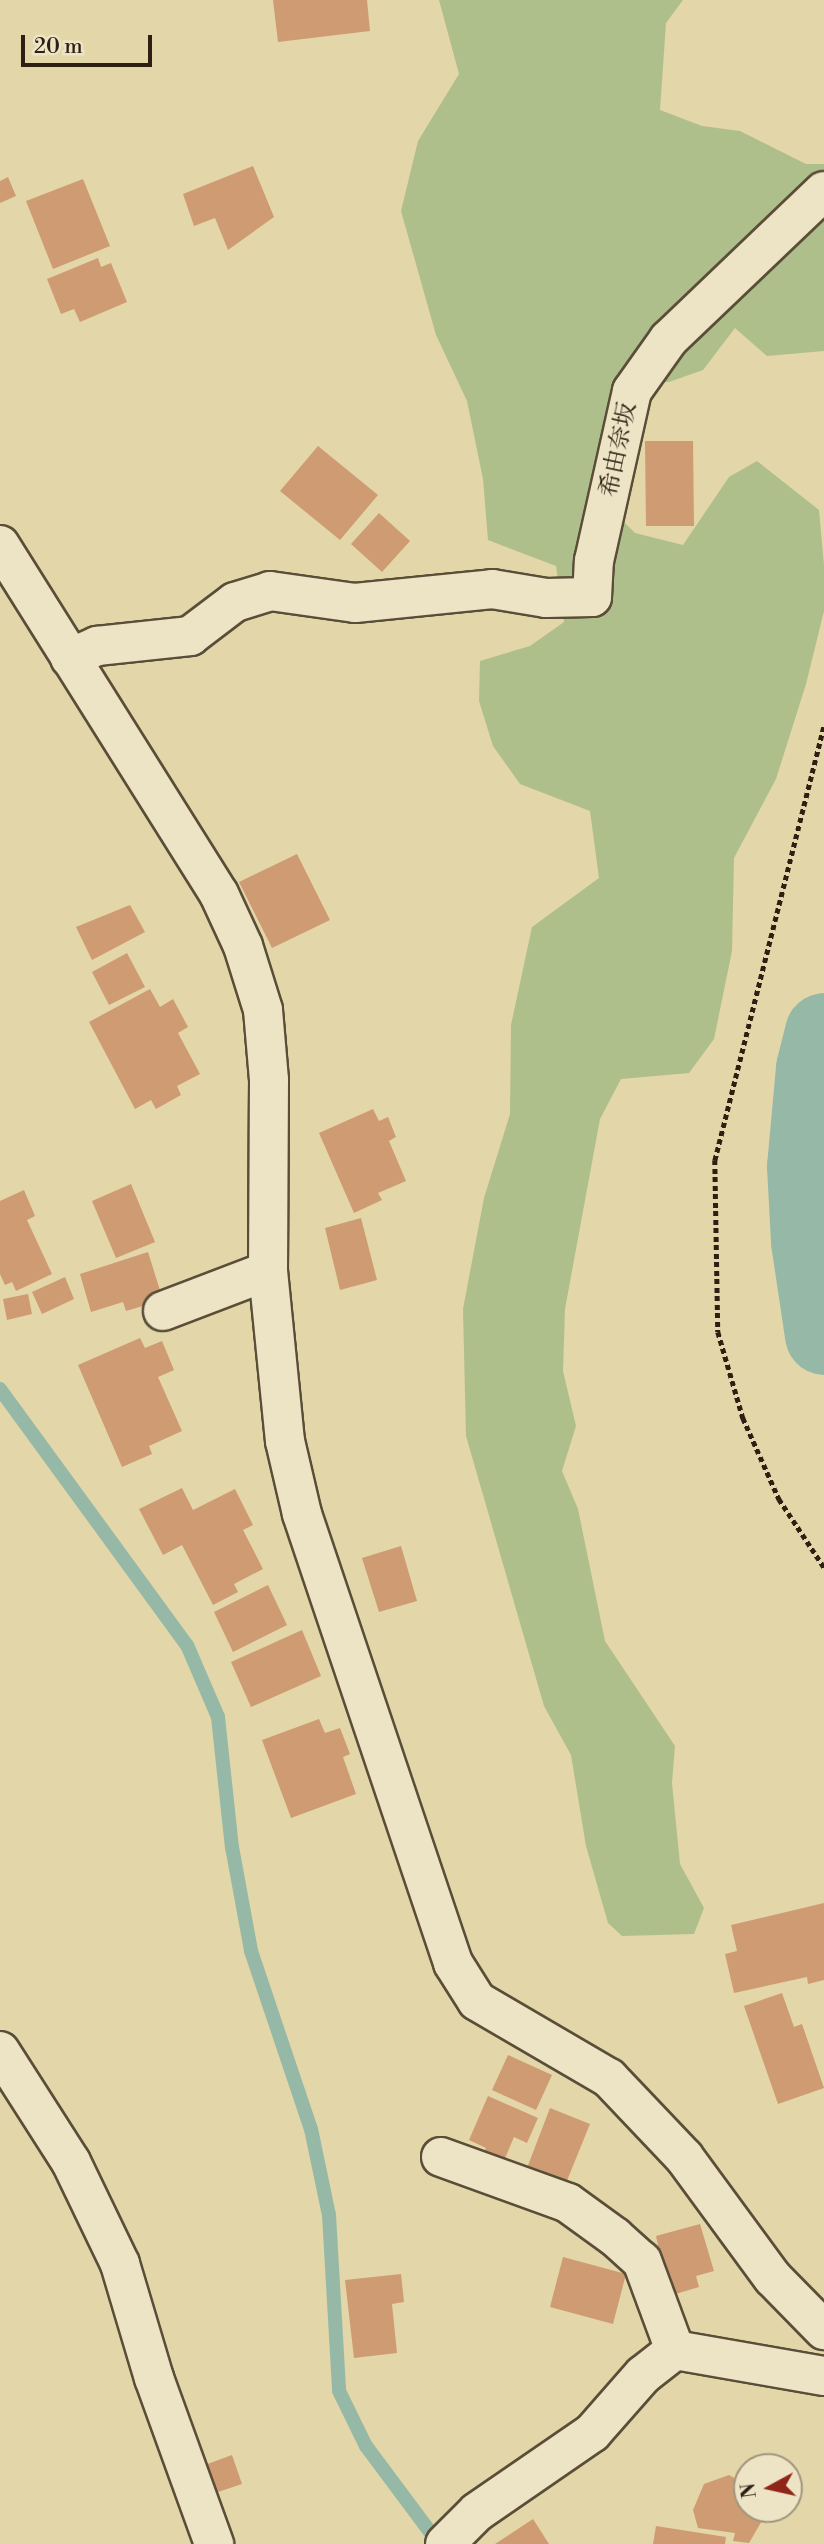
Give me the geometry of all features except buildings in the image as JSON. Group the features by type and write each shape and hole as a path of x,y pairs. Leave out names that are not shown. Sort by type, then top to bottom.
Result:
{"street":[{"name":"希由奈坂","path":"70,658 97,646 190,636 236,602 270,591 355,603 492,589 546,598 592,597 594,561 632,391 669,339 716,291 824,191"},
{"path":"0,545 219,894 243,946 262,1010 269,1080 268,1271 285,1441 302,1514 453,1963 477,2001 609,2078 684,2157 773,2278 824,2330"},
{"path":"163,1311 268,1271"},
{"path":"0,2051 71,2162 120,2264 154,2378 214,2544"},
{"path":"441,2157 568,2203 615,2237 642,2261 675,2350"},
{"path":"445,2544 477,2512 592,2433 643,2375 675,2350 824,2376"}],"path":[{"path":"824,727 715,1160 718,1332 743,1419 779,1499 824,1567"}],"green space":[{"path":"439,0 683,0 666,23 660,110 702,126 740,131 806,164 824,164 824,351 767,356 735,328 703,370 669,382 620,381 593,491 635,533 683,545 729,477 757,461 819,510 824,565 824,611 806,684 776,779 734,858 732,951 714,1039 689,1073 621,1079 600,1119 565,1309 563,1371 576,1426 562,1471 578,1509 605,1641 675,1746 672,1783 680,1864 704,1908 694,1934 622,1936 608,1923 586,1846 571,1755 544,1706 466,1436 463,1309 484,1198 510,1114 511,1025 532,927 599,878 590,811 520,784 493,746 479,701 480,661 530,646 564,622 556,566 488,540 483,479 467,401 436,335 401,211 418,141 459,74"}],"waterway":[{"path":"824,1032 815,1068 806,1166 810,1241 824,1335"},
{"path":"0,1389 187,1645 218,1717 232,1847 251,1951 311,2129 329,2215 339,2391 366,2446 430,2532"}]}
